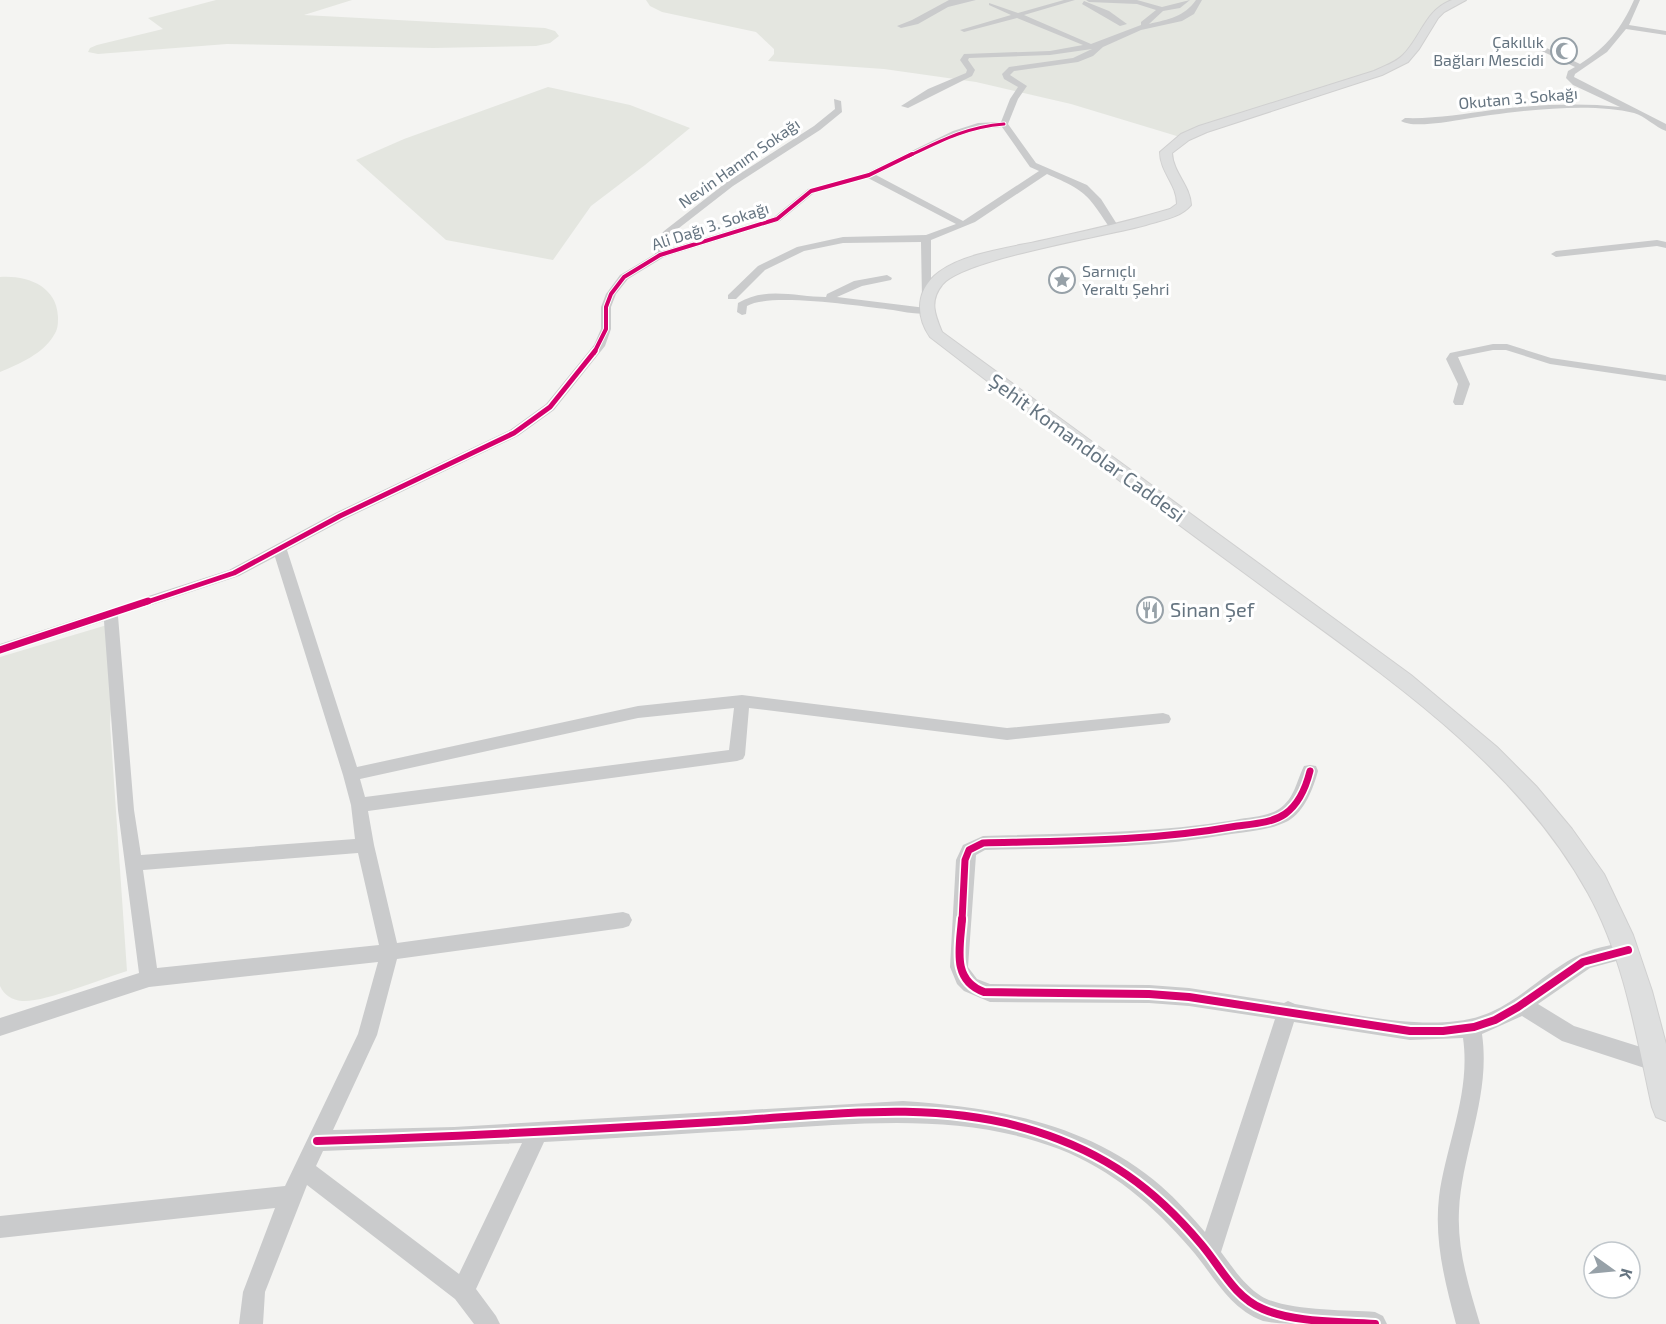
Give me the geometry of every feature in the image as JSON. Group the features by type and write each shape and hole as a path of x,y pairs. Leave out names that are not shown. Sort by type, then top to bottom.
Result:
{"main road":[{"path":"926,305 935,283 944,274 958,267 997,255 1115,230 1175,212 1184,204 1185,196 1164,164 1166,152 1185,137 1225,121 1378,73 1408,56 1435,12 1444,5 1461,0"},
{"name":"Şehit Komandolar Caddesi","path":"926,305 935,334 1363,651 1479,741 1557,825 1596,883 1628,950 1661,1064 1666,1107"}],"street":[{"path":"901,26 915,22 954,0"},
{"path":"946,5 973,0"},
{"path":"964,30 1074,0 1106,13 1123,24"},
{"path":"1089,0 1137,2 1160,9 1181,6 1187,0"},
{"path":"1158,0 1164,0 1171,9"},
{"path":"1115,230 1098,201 1084,187 1033,165 1004,123 1014,99 1023,86 1007,77 1008,71 1018,67 1075,60 1090,54 1100,45 1139,28 1179,18 1191,12 1199,0"},
{"path":"1637,0 1626,27 1609,49 1571,73 1572,81 1666,129"},
{"path":"992,4 1089,45"},
{"path":"1139,28 1160,9"},
{"path":"1626,27 1666,33"},
{"path":"1527,42 1580,68"},
{"path":"905,106 969,74 971,70 964,60 967,56 1050,53 1100,45"},
{"name":"Nevin Hanım Sokağı","path":"660,255 661,241 667,233 730,184 817,128 839,110 837,101"},
{"name":"Okutan 3. Sokağı","path":"1405,122 1431,122 1506,110 1580,106 1633,111"},
{"name":"Ali Dağı 3. Sokağı","path":"0,650 234,573 340,516 514,433 550,407 599,346 604,337 606,307 616,285 635,268 660,255 777,219 790,211 803,196 811,191 869,175 956,133 978,126 1004,123"},
{"path":"732,297 751,276 778,258 800,249 854,238 926,238 962,224 1010,196 1045,171"},
{"path":"869,175 962,224"},
{"path":"742,312 744,302 757,298 926,305 926,238"},
{"path":"1556,254 1657,243 1666,245"},
{"path":"834,300 831,296 848,286 866,280 887,278"},
{"path":"1459,402 1465,389 1465,381 1452,357 1457,352 1492,347 1507,347 1550,361 1666,378"},
{"path":"251,1324 254,1292 291,1196 367,1035 390,952 351,775 280,550"},
{"path":"111,615 126,810 149,978"},
{"path":"351,775 638,711 742,701 1007,734 1163,718"},
{"path":"359,805 737,754 742,701"},
{"path":"1310,771 1303,791 1283,816 1254,823 1155,837 983,843 969,850 965,860 959,967 962,975 974,987 990,993 1149,994 1288,1010 1410,1031 1440,1032 1471,1028 1496,1020 1522,1005 1582,963 1628,950"},
{"path":"135,863 365,844"},
{"path":"0,1027 149,978 390,952 623,920"},
{"path":"1522,1005 1569,1034 1661,1064"},
{"path":"1210,1252 1288,1010"},
{"path":"1468,1324 1450,1254 1448,1214 1450,1194 1476,1075 1475,1045 1471,1028"},
{"path":"317,1141 538,1133 903,1111 961,1114 1012,1123 1052,1135 1103,1159 1148,1188 1210,1252 1231,1285 1247,1300 1264,1309 1281,1314 1375,1324"},
{"path":"463,1292 538,1133"},
{"path":"303,1169 463,1292 488,1324"},
{"path":"0,1227 291,1196"}],"shaded area":[{"path":"216,0 352,0 304,15 545,28 555,31 559,36 550,43 536,46 433,48 227,44 98,54 88,52 90,48 97,45 163,29 148,18"},
{"path":"646,0 1460,0 1446,5 1398,63 1180,137 1071,104 976,82 884,69 768,61 774,54 774,49 756,32 662,12 650,6"},
{"path":"548,87 630,105 690,128 591,206 553,260 446,240 356,160 404,139"},
{"path":"0,277 20,278 39,285 52,297 58,317 55,333 44,348 30,358 0,372"},
{"path":"117,622 110,724 127,971 44,998 32,1001 18,1000 6,994 0,986 0,657"}],"cycle path":[{"path":"0,650 234,573 340,516 514,433 550,407 599,346 606,329 606,307 611,294 624,277 660,255 777,219 811,191 869,175 956,133 978,126 1004,124"},
{"path":"1310,771 1304,789 1290,810 1266,821 1180,835 983,843 969,850 965,860 959,967 964,977 974,988 990,993 1149,994 1189,997 1410,1031 1443,1031 1474,1027 1495,1020 1518,1007 1583,962 1628,950"},
{"path":"317,1141 454,1137 903,1111 937,1113 1000,1122 1061,1139 1119,1168 1153,1193 1203,1246 1241,1295 1262,1309 1301,1317 1375,1324"}],"place":[{"name":"Çakıllık Bağları Mescidi","path":"1564,51"},
{"name":"Sarnıçlı Yeraltı Şehri","path":"1062,280"},
{"name":"Sinan Şef","path":"1150,610"}]}
